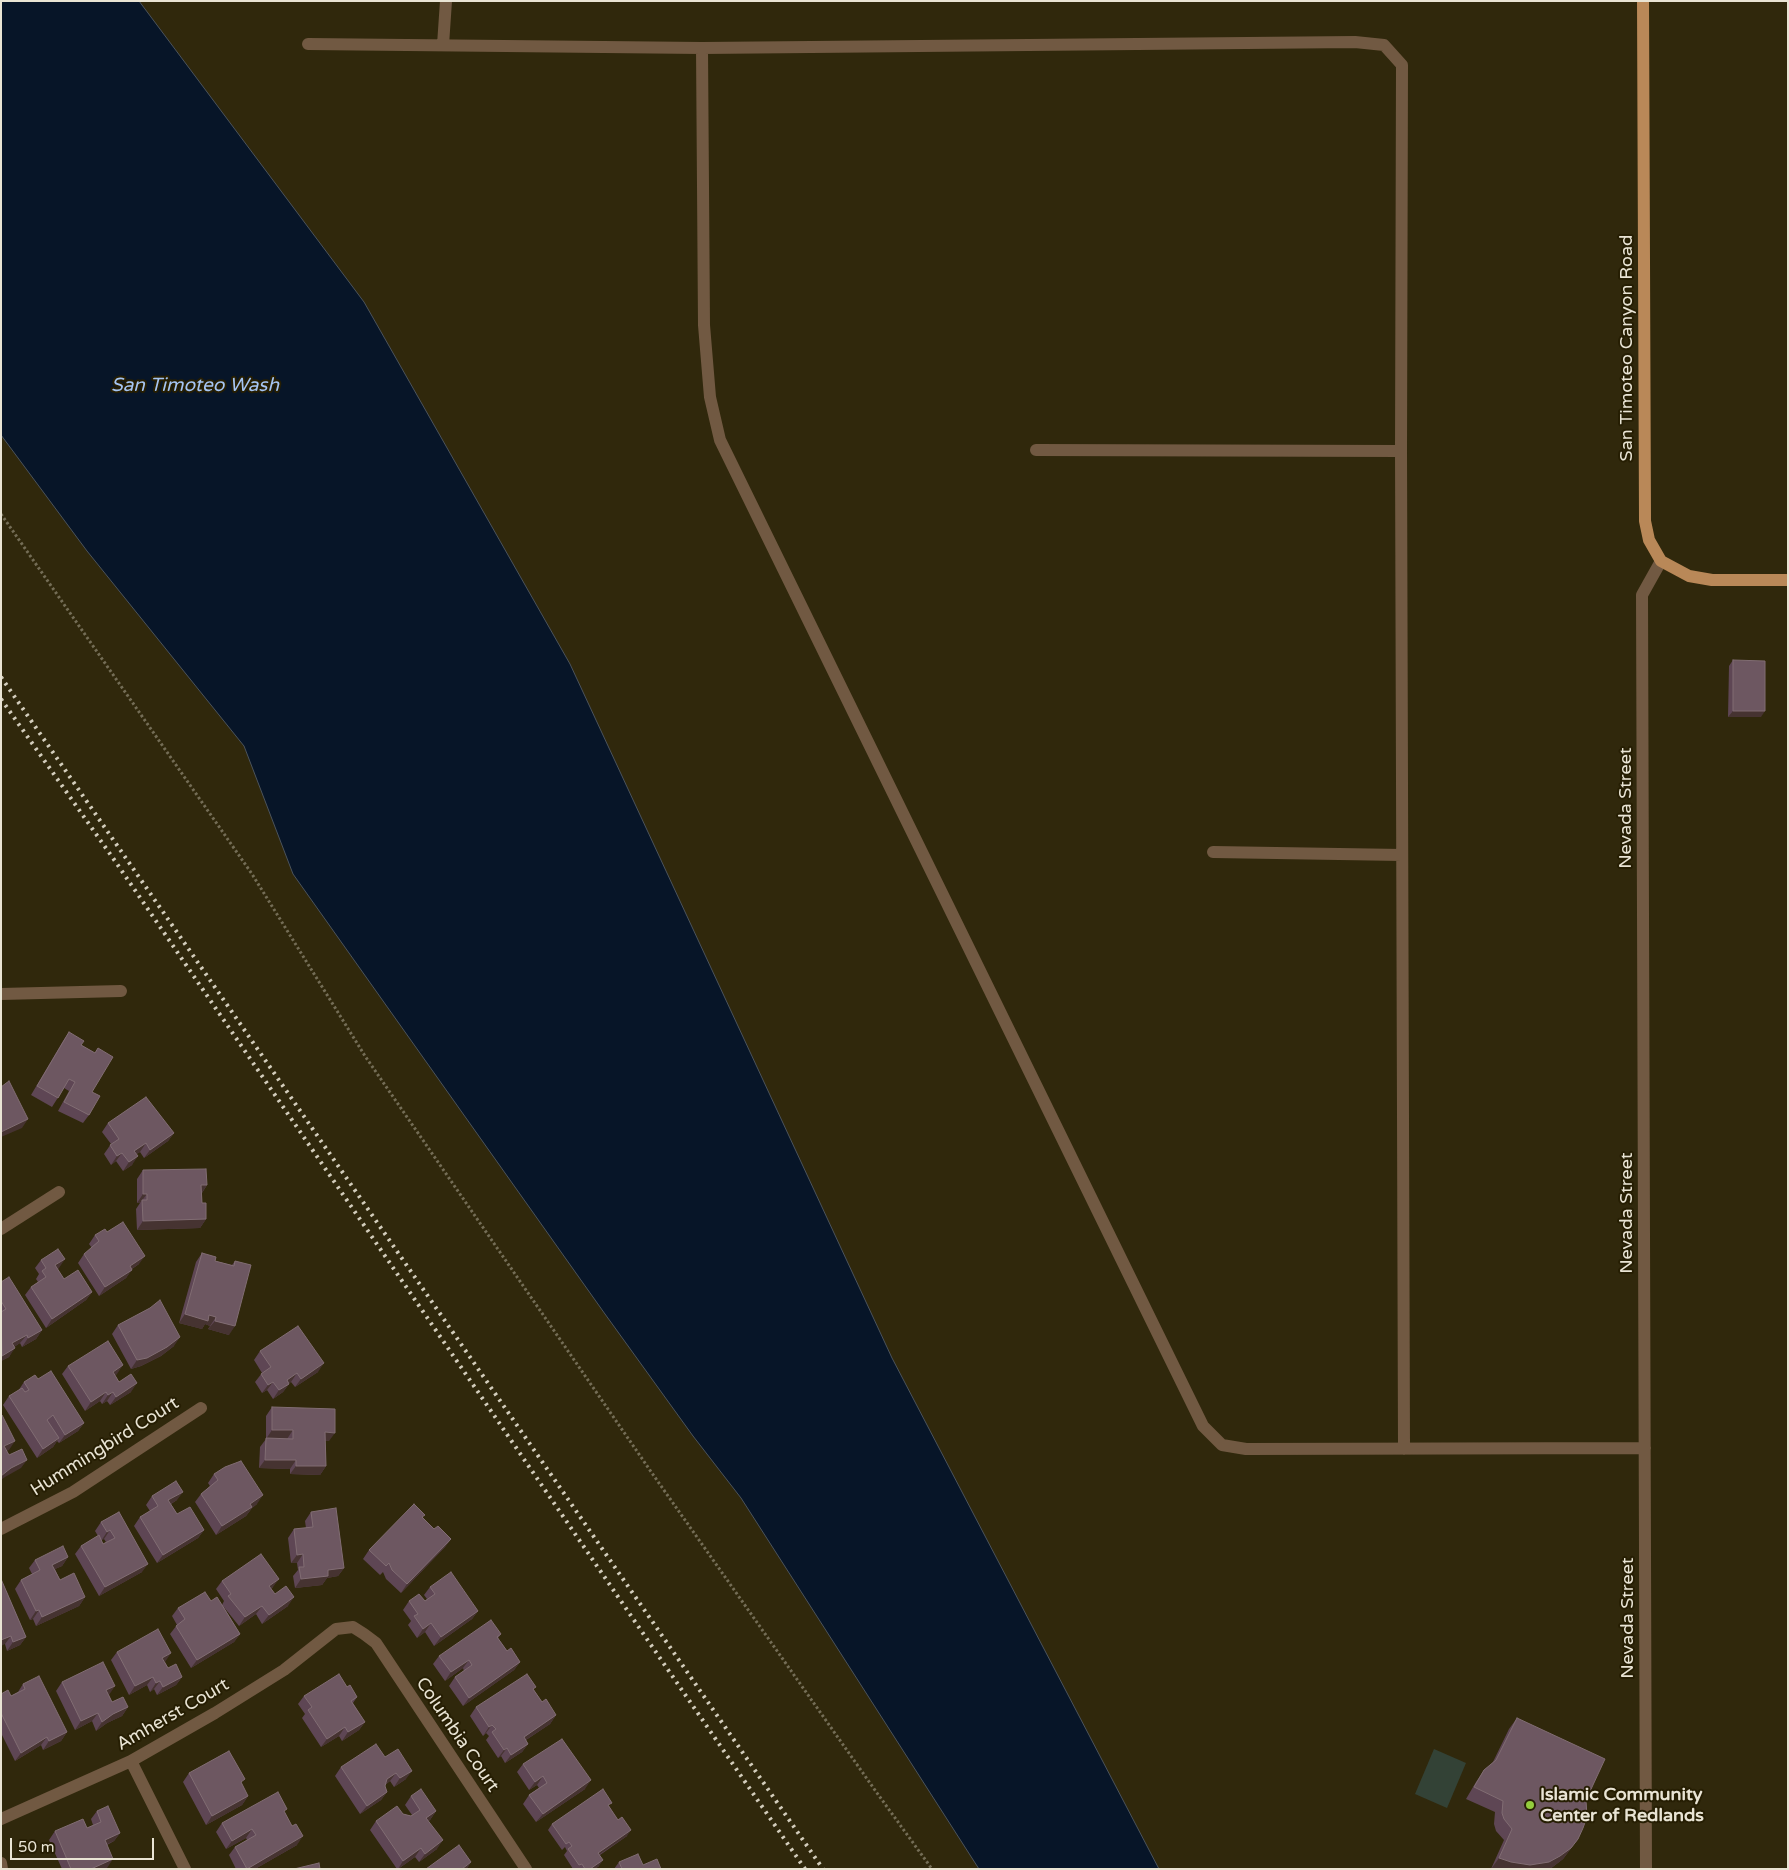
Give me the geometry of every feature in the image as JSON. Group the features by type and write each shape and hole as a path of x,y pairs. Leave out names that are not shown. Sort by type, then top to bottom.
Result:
{"main road":[{"name":"San Timoteo Canyon Road","path":"1643,1 1645,521 1649,540 1661,561"},
{"path":"1661,561 1689,576 1712,580 1788,580"}],"street":[{"path":"443,45 446,1"},
{"path":"308,44 702,48 1355,42 1384,45 1402,65 1401,451 1404,1449"},
{"path":"702,48 704,325 710,397 720,440 1203,1426 1222,1446 1246,1449 1645,1448"},
{"path":"1036,450 1401,451"},
{"name":"Nevada Street","path":"1646,1869 1642,595 1661,561"},
{"path":"1213,852 1402,855"},
{"path":"1,994 121,991"},
{"path":"1,1229 59,1192"},
{"name":"Hummingbird Court","path":"1,1529 73,1492 201,1408"},
{"name":"Amherst Court","path":"1,1819 131,1762 215,1714 276,1675 336,1629 352,1628"},
{"name":"Columbia Court","path":"352,1628 376,1643 526,1869"},
{"path":"131,1762 185,1869"},
{"path":"1,1863 2,1869"}],"path":[{"path":"1,514 252,874 365,1056 654,1476 932,1869"}],"green space":[{"path":"1434,1749 1466,1763 1447,1808 1415,1794"}],"water":[{"name":"San Timoteo Wash","path":"1,1 139,1 364,302 570,664 892,1358 1159,1869 979,1869 741,1498 693,1436 605,1314 293,874 244,746 87,551 1,435"}],"building":[{"path":"1733,660 1765,661 1765,711 1733,711"},
{"path":"69,1032 84,1041 81,1045 95,1053 98,1048 113,1057 92,1092 100,1096 89,1115 64,1102 75,1082 69,1079 58,1098 37,1086"},
{"path":"9,1081 28,1119 1,1132 1,1087"},
{"path":"146,1097 174,1133 150,1150 146,1143 134,1151 138,1156 129,1162 122,1153 117,1156 110,1145 119,1139 108,1123"},
{"path":"206,1169 207,1185 201,1185 202,1203 206,1203 206,1219 143,1221 142,1200 147,1200 147,1194 143,1194 143,1170"},
{"path":"123,1222 145,1256 130,1266 132,1270 105,1287 84,1254 99,1241 95,1235 105,1229 107,1232"},
{"path":"58,1249 65,1259 55,1265 64,1279 78,1270 92,1292 52,1319 31,1287 46,1277 42,1271 46,1268 41,1260"},
{"path":"202,1253 216,1257 215,1261 234,1266 235,1261 251,1265 235,1326 215,1321 216,1317 209,1315 208,1321 185,1314"},
{"path":"9,1277 42,1330 28,1338 27,1335 12,1343 15,1348 2,1356 1,1312 6,1309 1,1301 1,1282"},
{"path":"160,1300 180,1337 147,1358 137,1360 118,1325 150,1308"},
{"path":"298,1326 324,1363 301,1379 297,1373 287,1380 289,1384 279,1390 273,1382 268,1385 261,1374 271,1367 260,1351"},
{"path":"108,1341 123,1365 113,1372 119,1382 131,1374 137,1383 116,1397 113,1392 108,1395 106,1392 91,1402 68,1366"},
{"path":"51,1371 84,1423 65,1435 53,1415 47,1420 59,1438 43,1449 9,1396 22,1388 25,1392 29,1390 24,1382 35,1375 38,1379"},
{"path":"272,1407 335,1409 335,1433 325,1432 326,1466 296,1466 296,1460 265,1460 266,1438 293,1439 293,1430 272,1430"},
{"path":"1,1415 15,1441 4,1446 9,1455 22,1449 27,1460 11,1468 1,1476"},
{"path":"241,1461 263,1495 250,1504 252,1507 222,1526 201,1494 218,1480 214,1474 225,1467"},
{"path":"176,1481 183,1492 168,1500 177,1514 190,1507 204,1530 163,1555 140,1517 158,1506 152,1496"},
{"path":"414,1504 425,1515 422,1517 434,1529 438,1526 451,1539 407,1584 392,1570 389,1563 386,1566 369,1550"},
{"path":"336,1508 344,1568 328,1570 328,1576 301,1579 299,1567 304,1567 303,1554 297,1555 294,1529 313,1527 311,1512"},
{"path":"119,1512 148,1564 105,1587 81,1546 99,1535 103,1544 115,1538 110,1530 107,1532 101,1522"},
{"path":"63,1546 68,1557 52,1565 60,1580 74,1573 85,1597 42,1617 39,1610 36,1611 21,1580 40,1570 35,1560"},
{"path":"261,1554 279,1579 269,1586 275,1594 286,1586 294,1597 269,1615 262,1606 245,1617 228,1596 231,1594 222,1581"},
{"path":"451,1572 478,1611 441,1637 431,1623 423,1629 414,1616 418,1614 409,1601 419,1594 425,1601 435,1594 430,1587"},
{"path":"1,1579 26,1637 13,1642 11,1636 1,1640"},
{"path":"205,1592 211,1601 217,1597 240,1634 197,1660 176,1626 185,1619 178,1608"},
{"path":"491,1620 501,1634 497,1637 507,1651 511,1648 520,1662 469,1698 455,1677 472,1665 469,1660 451,1672 439,1656"},
{"path":"158,1629 171,1653 162,1658 168,1668 176,1664 182,1677 163,1687 160,1681 156,1683 153,1677 135,1686 117,1652"},
{"path":"103,1662 115,1686 106,1690 112,1702 123,1697 128,1707 102,1722 98,1713 81,1721 62,1682"},
{"path":"339,1674 347,1687 350,1685 357,1697 351,1701 365,1722 348,1732 345,1727 327,1739 308,1710 312,1707 304,1696"},
{"path":"527,1674 536,1687 533,1689 542,1702 546,1699 556,1715 524,1737 528,1744 511,1755 507,1748 504,1750 492,1732 496,1729 492,1725 489,1727 476,1707"},
{"path":"39,1676 67,1732 49,1741 47,1737 21,1753 1,1713 1,1694 8,1690 11,1696 25,1689 23,1684"},
{"name":"Islamic Community Center of Redlands","path":"1517,1718 1605,1759 1586,1800 1587,1817 1578,1839 1571,1848 1549,1862 1530,1865 1499,1858 1512,1829 1502,1813 1503,1801 1474,1787 1484,1770 1496,1760"},
{"path":"562,1739 591,1780 543,1814 529,1795 547,1783 543,1776 535,1782 523,1764"},
{"path":"376,1744 385,1757 398,1749 412,1771 400,1778 396,1773 387,1779 385,1786 387,1792 367,1806 341,1767"},
{"path":"229,1751 245,1779 241,1782 248,1796 212,1816 189,1773"},
{"path":"421,1789 436,1811 426,1818 443,1840 425,1854 421,1848 403,1861 376,1821 397,1806 403,1814 411,1816 420,1810 411,1796"},
{"path":"603,1789 612,1803 608,1805 618,1820 622,1817 631,1830 598,1853 603,1860 590,1869 585,1869 582,1864 579,1865 568,1849 572,1846 569,1842 566,1844 552,1824"},
{"path":"278,1792 287,1809 284,1811 292,1826 296,1824 303,1836 247,1869 235,1847 256,1835 252,1829 232,1841 222,1823"},
{"path":"108,1806 120,1833 105,1840 113,1859 91,1869 71,1869 55,1831 83,1819 87,1828 101,1822 97,1811"},
{"path":"459,1845 471,1862 462,1869 426,1869"},
{"path":"638,1854 643,1865 657,1859 661,1869 622,1869 619,1862"},
{"path":"319,1863 320,1869 294,1869"}],"railway":[{"path":"1,677 823,1869"},
{"path":"1,699 115,861 805,1869"}],"place":[{"name":"Islamic Community Center of Redlands","path":"1530,1805"}]}
